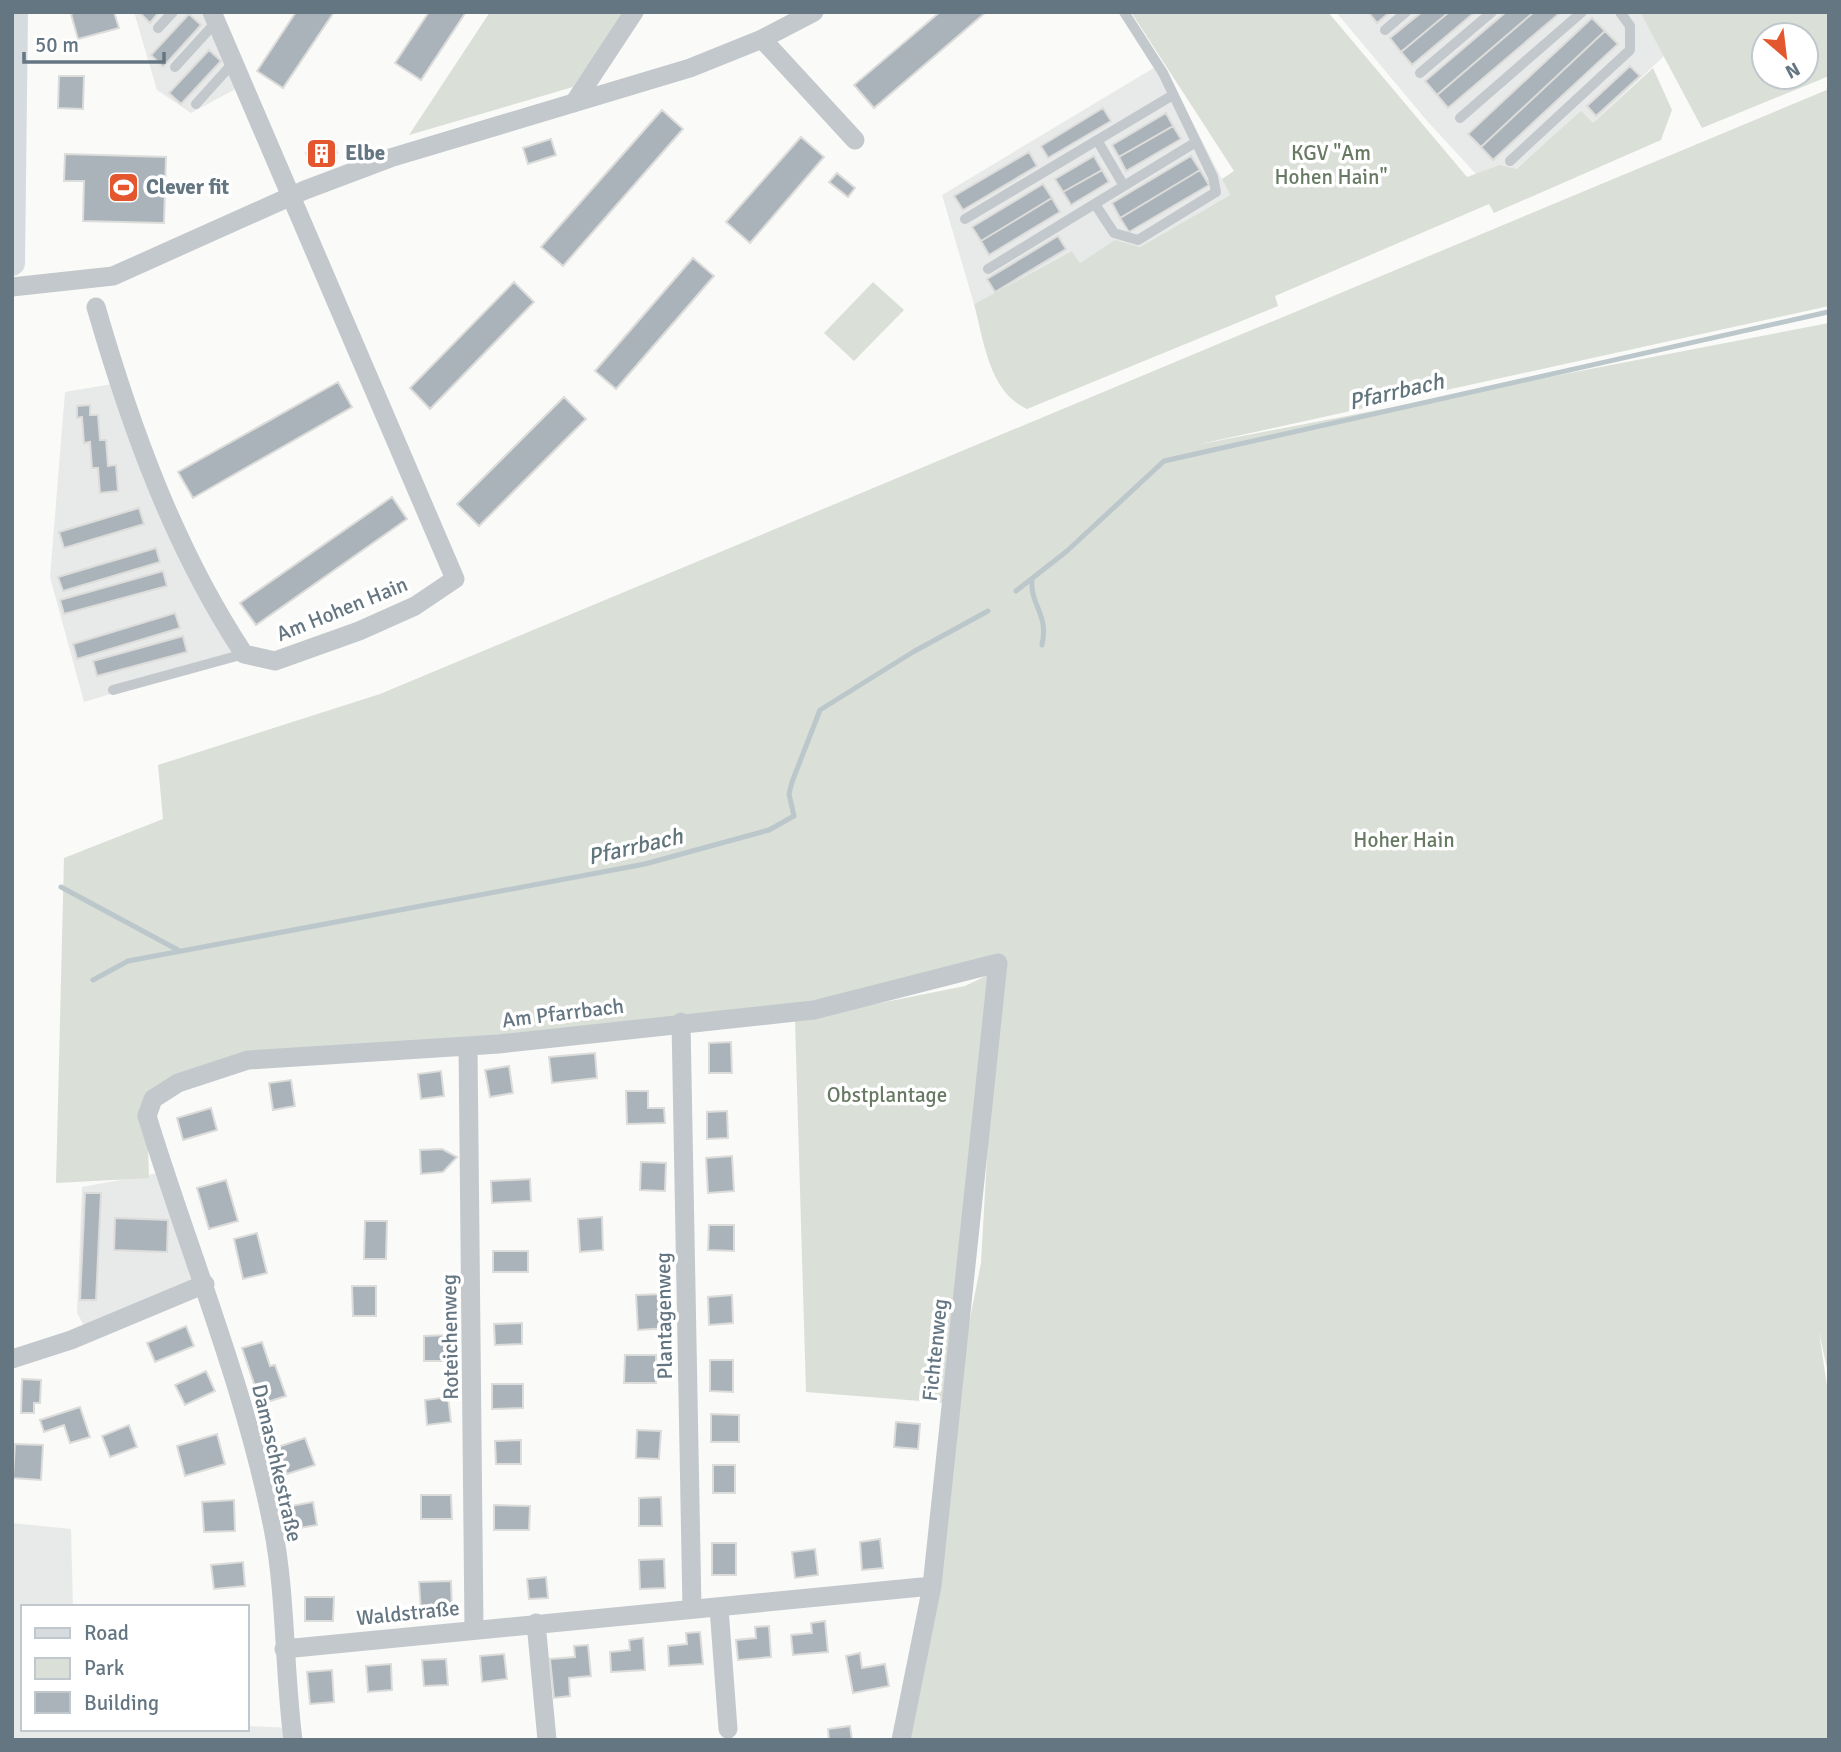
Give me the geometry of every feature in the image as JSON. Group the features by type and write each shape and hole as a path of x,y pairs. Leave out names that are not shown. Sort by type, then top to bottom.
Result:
{"main road":[{"path":"12,263 16,12"}],"street":[{"path":"574,103 634,12"},
{"path":"12,287 113,276 290,195 390,159 690,68 762,39 814,12"},
{"name":"Am Hohen Hain","path":"214,17 455,579 415,606 371,626 275,662 244,654"},
{"path":"762,39 855,140"},
{"path":"96,307 117,379 165,508 211,604 244,654"},
{"name":"Am Pfarrbach","path":"147,1116 153,1099 178,1083 248,1060 468,1046 814,1010 998,963"},
{"name":"Fichtenweg","path":"901,1740 932,1586 998,963"},
{"name":"Plantagenweg","path":"681,1022 692,1609"},
{"name":"Roteichenweg","path":"468,1046 474,1629"},
{"name":"Damaschkestraße","path":"147,1116 205,1284 245,1416 273,1530 293,1740"},
{"path":"12,1359 71,1340 205,1284"},
{"name":"Waldstraße","path":"284,1649 932,1586"},
{"path":"719,1608 729,1729"},
{"path":"536,1623 547,1740"}],"lane":[{"path":"158,28 173,12"},
{"path":"1095,204 1114,233 1138,240 1216,192 1213,177 1173,95 1124,12"},
{"path":"1385,30 1406,12"},
{"path":"1420,73 1492,12"},
{"path":"1460,118 1582,12"},
{"path":"1510,161 1630,50 1630,26 1620,12"},
{"path":"175,67 214,17"},
{"path":"196,104 233,63"},
{"path":"965,219 1173,95"},
{"path":"1097,140 1124,186"},
{"path":"988,269 1196,142"},
{"path":"113,690 244,654"}],"shaded area":[{"path":"134,12 212,12 243,85 191,113 157,90"},
{"path":"1336,12 1640,12 1664,56 1592,124 1581,112 1515,169 1476,174 1428,122"},
{"path":"1162,63 1230,195 1140,247 1115,241 1080,263 1072,251 974,304 942,195"},
{"path":"118,383 244,654 84,702 50,577 65,392"},
{"path":"164,1172 205,1284 88,1333 77,1313 82,1187"},
{"path":"12,1523 71,1529 73,1605 21,1605 21,1731 248,1731 248,1726 292,1728 293,1740 12,1740"}],"green space":[{"path":"490,12 625,12 573,87 409,135"},
{"name":"KGV \"Am Hohen Hain\"","path":"1131,12 1328,12 1467,177 1500,165 1516,169 1581,111 1593,123 1653,68 1672,110 1661,140 1494,213 1489,204 1275,296 1278,306 1027,409 1004,391 996,378 985,349 974,304 1072,251 1080,263 1115,240 1140,247 1230,195 1222,179 1234,171"},
{"path":"1640,12 1829,12 1829,76 1820,80 1820,21 1750,21 1750,91 1792,91 1702,128"},
{"name":"Hoher Hain","path":"1829,89 1829,306 1196,445 1829,323 1829,1377 1819,1332 1829,1400 1829,1740 901,1740 952,1409 981,1263 998,964 814,1010 248,1060 178,1083 147,1116 149,1178 56,1183 64,858 163,819 158,765 380,694"},
{"path":"873,282 904,310 854,361 824,333"},
{"name":"Obstplantage","path":"992,973 946,1403 806,1392 795,1020 965,986"}],"building":[{"path":"114,12 119,28 78,39 71,14"},
{"path":"139,12 159,12 150,23"},
{"path":"296,12 334,12 283,88 257,71"},
{"path":"429,12 466,12 421,80 395,63"},
{"path":"940,12 986,12 874,108 854,85"},
{"path":"1368,12 1390,12 1377,23"},
{"path":"1422,12 1449,12 1401,52 1390,38"},
{"path":"1449,12 1475,12 1412,65 1401,52"},
{"path":"1506,12 1534,12 1437,95 1425,81"},
{"path":"1534,12 1561,12 1448,108 1437,95"},
{"path":"189,14 201,25 163,67 151,55"},
{"path":"1592,18 1605,31 1481,147 1468,134"},
{"path":"1605,31 1618,44 1493,160 1481,147"},
{"path":"209,50 221,61 181,104 169,93"},
{"path":"1630,66 1640,76 1596,116 1587,106"},
{"path":"59,76 84,76 83,109 58,108"},
{"path":"1103,108 1111,121 1048,158 1041,146"},
{"path":"662,110 683,129 563,266 541,247"},
{"path":"1166,113 1173,126 1119,157 1112,145"},
{"path":"1173,126 1181,139 1126,171 1119,157"},
{"path":"801,137 824,157 750,243 726,222"},
{"path":"551,139 556,155 528,164 523,148"},
{"name":"Elbe","path":"332,142 337,153 311,164 306,153"},
{"path":"1029,152 1037,166 963,210 954,196"},
{"path":"65,154 166,157 164,223 83,221 84,181 64,181"},
{"path":"1094,156 1102,170 1063,192 1055,179"},
{"path":"1191,156 1200,170 1120,218 1112,203"},
{"path":"1102,170 1109,182 1071,205 1063,192"},
{"path":"1200,170 1209,185 1129,232 1120,218"},
{"path":"837,173 855,188 848,197 829,182"},
{"path":"1043,184 1052,198 981,241 972,227"},
{"path":"1052,198 1060,212 989,255 981,241"},
{"path":"1058,236 1066,249 995,292 987,279"},
{"path":"693,258 714,276 616,389 595,371"},
{"path":"514,282 534,302 430,409 410,388"},
{"path":"338,382 352,407 193,498 178,472"},
{"path":"564,397 586,419 479,526 457,504"},
{"path":"90,405 90,415 98,415 100,440 106,440 108,466 116,465 118,491 100,493 98,468 92,468 90,442 84,443 82,417 77,418 77,406"},
{"path":"392,497 407,519 256,625 240,603"},
{"path":"139,508 144,524 64,548 59,532"},
{"path":"156,548 160,562 63,591 58,577"},
{"path":"163,571 167,586 64,614 60,600"},
{"path":"175,613 180,628 77,659 73,644"},
{"path":"183,636 187,652 97,676 93,661"},
{"path":"731,1042 732,1073 709,1073 709,1043"},
{"path":"595,1053 597,1078 552,1083 549,1057"},
{"path":"509,1066 513,1093 490,1097 485,1070"},
{"path":"441,1071 444,1096 421,1099 418,1074"},
{"path":"291,1080 295,1106 273,1110 269,1083"},
{"path":"626,1091 648,1091 648,1108 664,1108 665,1123 627,1124"},
{"path":"211,1108 217,1130 183,1140 177,1118"},
{"path":"727,1111 728,1138 707,1139 707,1112"},
{"path":"442,1149 457,1157 443,1172 421,1174 420,1150"},
{"path":"732,1156 734,1191 708,1193 706,1158"},
{"path":"641,1162 666,1163 665,1191 640,1190"},
{"path":"530,1179 531,1201 492,1203 491,1181"},
{"path":"226,1180 238,1221 209,1229 197,1188"},
{"path":"85,1193 101,1193 96,1300 80,1300"},
{"path":"602,1217 603,1250 580,1252 578,1219"},
{"path":"115,1218 168,1220 167,1252 114,1250"},
{"path":"365,1221 387,1221 386,1259 364,1259"},
{"path":"709,1225 734,1225 734,1251 708,1250"},
{"path":"257,1233 267,1273 243,1279 234,1239"},
{"path":"493,1251 528,1251 528,1272 493,1272"},
{"path":"352,1286 376,1286 376,1316 353,1316"},
{"path":"665,1294 667,1328 638,1330 636,1295"},
{"path":"732,1295 733,1323 709,1325 708,1297"},
{"path":"522,1323 522,1344 495,1345 494,1324"},
{"path":"186,1326 194,1346 155,1362 147,1343"},
{"path":"449,1335 449,1361 424,1361 424,1336"},
{"path":"262,1342 270,1366 275,1365 286,1396 261,1404 242,1348"},
{"path":"625,1355 656,1355 656,1383 624,1383"},
{"path":"710,1360 733,1360 733,1392 710,1391"},
{"path":"206,1371 215,1391 185,1405 175,1385"},
{"path":"22,1379 41,1380 40,1403 34,1403 34,1413 21,1413"},
{"path":"492,1384 523,1384 523,1408 492,1409"},
{"path":"448,1397 451,1422 427,1425 425,1400"},
{"path":"80,1407 90,1437 70,1443 64,1425 44,1432 40,1420"},
{"path":"711,1414 739,1415 739,1442 711,1442"},
{"path":"896,1422 920,1424 918,1449 894,1447"},
{"path":"129,1425 137,1447 110,1457 102,1436"},
{"path":"637,1430 661,1431 659,1459 636,1458"},
{"path":"217,1434 225,1464 185,1476 177,1446"},
{"path":"305,1438 315,1465 287,1474 278,1447"},
{"path":"521,1440 521,1464 496,1464 495,1441"},
{"path":"15,1444 43,1445 41,1480 13,1478"},
{"path":"713,1465 735,1465 735,1493 713,1493"},
{"path":"421,1495 451,1495 452,1519 421,1519"},
{"path":"661,1497 662,1526 639,1526 639,1498"},
{"path":"234,1500 235,1531 204,1532 202,1502"},
{"path":"313,1502 317,1525 294,1529 291,1506"},
{"path":"494,1505 530,1506 529,1530 494,1530"},
{"path":"880,1539 883,1568 862,1570 860,1542"},
{"path":"712,1543 736,1543 736,1575 712,1575"},
{"path":"815,1549 818,1575 795,1578 792,1552"},
{"path":"664,1559 665,1588 640,1589 639,1560"},
{"path":"243,1562 245,1586 214,1589 211,1565"},
{"path":"546,1577 548,1598 529,1599 527,1579"},
{"path":"451,1581 452,1610 421,1612 419,1582"},
{"path":"305,1597 334,1597 333,1621 305,1621"},
{"path":"825,1621 828,1652 793,1655 791,1635 812,1633 811,1623"},
{"path":"769,1626 771,1657 738,1660 736,1640 756,1638 755,1627"},
{"path":"700,1632 703,1664 669,1666 668,1646 687,1644 686,1633"},
{"path":"643,1638 645,1670 611,1672 610,1652 630,1650 629,1640"},
{"path":"588,1645 591,1676 569,1678 570,1696 554,1698 550,1659 575,1657 574,1646"},
{"path":"860,1653 862,1668 885,1664 889,1686 853,1693 846,1656"},
{"path":"504,1654 507,1679 482,1682 480,1656"},
{"path":"446,1659 448,1685 424,1686 422,1660"},
{"path":"391,1664 392,1690 368,1692 366,1666"},
{"path":"332,1670 334,1702 310,1704 307,1672"},
{"path":"850,1726 852,1740 829,1740 828,1729"}],"waterway":[{"name":"Pfarrbach","path":"1016,591 1067,551 1164,461 1828,312"},
{"path":"1032,580 1032,589 1043,625 1042,645"},
{"name":"Pfarrbach","path":"93,980 128,961 645,864 769,830 794,816 789,794 820,710 913,652 988,611"},
{"name":"Pfarrbach","path":"61,887 178,950"}],"place":[{"name":"Elbe","path":"322,153"},
{"name":"Clever fit","path":"123,187"}]}
